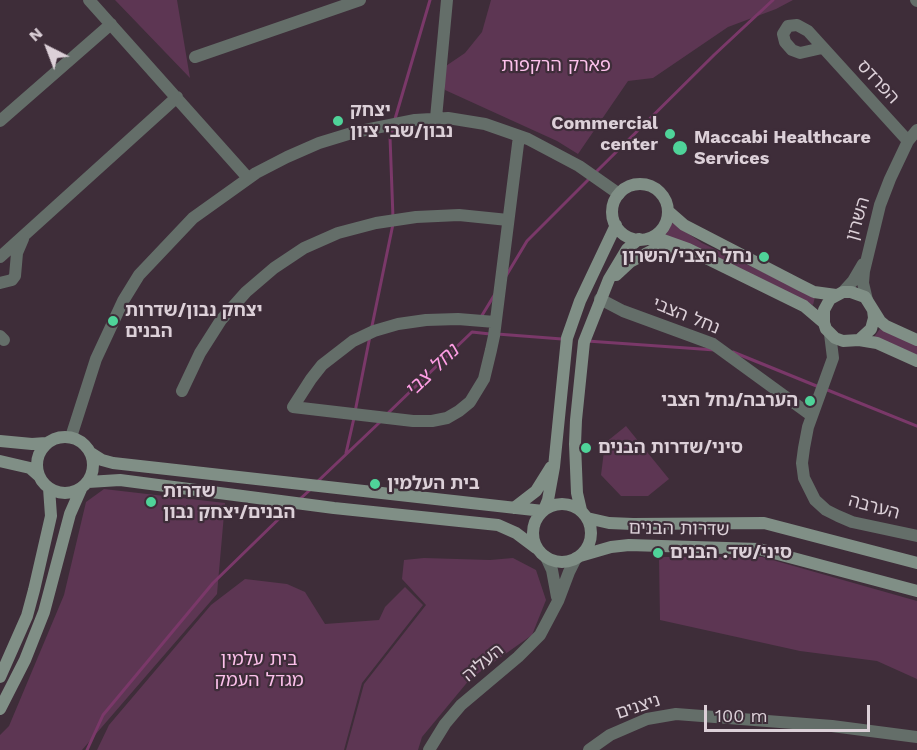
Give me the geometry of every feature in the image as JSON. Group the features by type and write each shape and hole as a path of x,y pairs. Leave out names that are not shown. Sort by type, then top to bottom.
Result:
{"main road":[{"path":"0,461 30,468 49,488 64,493 84,485 120,480 334,508 498,525 516,533 541,552 561,562 578,557 587,548 591,539 591,529 577,493 575,468 576,420 584,342 602,294 627,249 644,239 662,231 667,220 668,211 665,200 659,192 650,187 634,184 616,198 613,210 620,232 629,237 644,239 671,242 804,306 843,341 877,343 917,361"},
{"path":"668,211 684,225 814,292 858,293 886,326 917,340"},
{"path":"541,552 533,538 533,528 536,518 548,500 567,338 580,301 616,225"},
{"path":"602,294 630,262 651,251 671,249 698,254"},
{"path":"827,329 823,317 826,305 840,293"},
{"path":"855,341 871,329 874,318 870,305"},
{"path":"0,441 46,444 58,437 71,437 83,442 102,460 113,463 514,508 543,510 562,503 572,505 584,514"},
{"path":"39,476 38,459 46,444"},
{"path":"0,709 25,660 44,612 70,514 94,466 92,453"},
{"path":"514,508 536,491 544,481 554,458"},
{"path":"0,677 27,616 34,590 51,516 49,488"},
{"name":"שדרות הבנים","path":"584,514 609,523 764,522 917,563"},
{"name":"שדרות הבנים","path":"578,557 611,547 629,545 759,549 917,591"}],"street":[{"path":"89,0 248,178"},
{"path":"195,57 360,0"},
{"path":"436,118 447,0 440,0"},
{"path":"0,121 111,24"},
{"name":"הפרדס","path":"822,48 908,141"},
{"path":"0,257 177,97"},
{"path":"71,437 100,349 123,301 139,275 193,218 248,178 287,157 319,143 384,126 415,120 448,118 485,124 519,136 579,166 619,194"},
{"name":"השרון","path":"870,305 863,283 867,255 883,196 908,141 917,130"},
{"path":"495,322 458,319 426,320 398,324 374,332 353,341 322,365 293,406 413,421 432,421 447,418 470,402 478,391 488,365 495,322 519,136"},
{"path":"182,391 200,353 221,320 246,292 274,268 304,248 338,233 376,223 416,217 459,215 508,220"},
{"path":"0,283 5,283 15,276 17,253 25,236"},
{"name":"השרון","path":"840,293 853,281 867,255"},
{"name":"נחל הצבי","path":"602,294 622,311 713,344 812,416"},
{"name":"הערבה","path":"827,329 833,358 812,416 804,448 802,463 804,478 815,500 826,510 852,522 917,536"},
{"name":"הערבה","path":"826,373 855,341"},
{"path":"541,552 552,570 558,602"},
{"name":"העליה","path":"429,750 445,724 461,705 535,640 547,625 568,572 578,557"},
{"name":"ניצנים","path":"589,750 610,735 647,719 676,714 832,726 917,737"}],"green space":[{"path":"115,0 177,0 190,78"},
{"name":"פארק הרקפות","path":"491,0 793,0 728,27 653,78 628,81 578,154 557,141 445,90 437,72 465,53 482,32"},
{"path":"667,219 702,243 815,297 813,305 731,264 660,234"},
{"path":"882,326 917,344 917,359 874,337"},
{"path":"626,426 669,479 648,496 621,496 601,475 605,443"},
{"path":"104,489 225,503 217,594 82,750 0,750 0,735 9,726 64,595 86,502"},
{"path":"659,557 762,557 917,601 917,679 877,661 800,651 660,620"},
{"path":"424,558 490,560 513,558 536,570 546,600 532,635 470,679 422,737 418,750 346,750 364,684 426,605 402,579 404,560"},
{"name":"בית עלמין מגדל העמק","path":"245,579 287,584 305,592 325,624 379,620 385,607 405,587 423,605 362,683 344,750 97,750 109,725 211,605"}],"waterway":[{"path":"395,119 430,0"},
{"path":"596,172 773,0"},
{"path":"393,129 390,137 393,218"},
{"path":"506,276 527,241 591,177"},
{"path":"372,326 393,224"},
{"path":"481,317 495,294"},
{"name":"נחל צבי","path":"386,415 472,332 490,334"},
{"name":"נחל צבי","path":"497,334 562,339"},
{"path":"355,412 370,336"},
{"name":"נחל צבי","path":"587,341 715,350"},
{"name":"נחל צבי","path":"733,352 819,387"},
{"name":"נחל צבי","path":"825,389 917,426"},
{"path":"346,453 354,418"},
{"name":"נחל צבי","path":"317,482 380,422"},
{"name":"נחל צבי","path":"300,499 311,489"},
{"name":"נחל צבי","path":"87,750 103,715 213,583 291,507"}],"place":[{"name":"יצחק נבון/שבי ציון","path":"338,121"},
{"name":"Commercial center","path":"670,134"},
{"name":"Maccabi Healthcare Services","path":"680,148"},
{"name":"נחל הצבי/השרון","path":"764,257"},
{"name":"יצחק נבון/שדרות הבנים","path":"113,321"},
{"name":"הערבה/נחל הצבי","path":"810,401"},
{"name":"סיני/שדרות הבנים","path":"586,448"},
{"name":"בית העלמין","path":"375,484"},
{"name":"שדרות הבנים/יצחק נבון","path":"151,502"},
{"name":"סיני/שד. הבנים","path":"658,553"}]}
